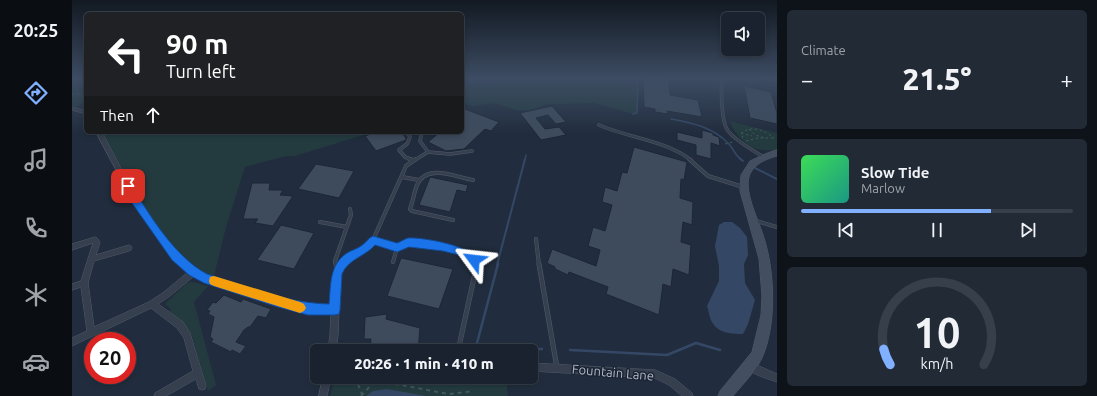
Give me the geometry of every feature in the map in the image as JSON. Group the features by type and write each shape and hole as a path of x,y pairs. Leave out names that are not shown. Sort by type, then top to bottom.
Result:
{"street":[{"path":"72,108 84,112"},
{"path":"100,134 135,200 175,257 193,272 204,278 278,302 308,309 335,310"},
{"path":"725,396 750,366 765,339 769,322 773,296 770,264 766,249 745,197 743,187 745,175 748,168 753,163 763,157 777,153"},
{"path":"72,247 95,240 97,242 84,283 91,332"},
{"path":"91,259 129,248"},
{"path":"93,332 152,304 167,294 193,272"},
{"path":"333,344 336,282"},
{"path":"72,287 84,283"},
{"path":"152,304 184,330 202,386"},
{"path":"72,342 84,336"},
{"path":"750,366 777,378"},
{"name":"Fountain Lane","path":"538,367 655,374 672,382 689,396"},
{"path":"158,396 198,373"},
{"path":"323,396 326,384"}],"lane":[{"path":"722,96 724,122 727,130 742,144 763,157"},
{"path":"600,125 671,148 689,159 708,176 743,187"},
{"path":"408,134 410,137 407,144 399,150 403,156 409,160 413,160"},
{"path":"422,134 420,141 428,152"},
{"path":"336,282 338,270 344,262 367,248 373,240 406,166 413,160 428,152 442,155 461,154 472,151"},
{"path":"453,220 412,211 410,209 419,180 427,172 432,172 473,180"},
{"path":"402,177 419,180"},
{"path":"338,270 335,261 351,215 350,209"},
{"path":"754,220 777,227"},
{"path":"320,222 347,227"},
{"path":"536,239 537,255 557,368"},
{"path":"373,240 397,248"},
{"path":"393,262 397,248 408,242 461,251 474,260 475,273 460,344"}],"path":[{"path":"749,129 755,135"},
{"path":"749,129 762,131 774,138 745,141 741,133 749,129"},
{"path":"760,136 762,131"},
{"path":"741,133 765,138"},
{"path":"724,144 734,142"},
{"path":"357,384 361,395 372,383 379,381 449,394 473,391"}],"green space":[{"path":"72,96 84,96 84,101 76,107 72,106"},
{"path":"464,96 637,96 637,113 633,114 595,103 547,104 528,111 516,110 495,103 473,106 464,103"},
{"path":"730,121 777,133 777,149 758,149 748,145 735,131"},
{"path":"103,134 366,134 295,156 286,156 245,167 226,227 214,276 201,272 179,255 138,199"},
{"path":"192,282 208,286 194,302 216,385 208,391 192,336 182,322 169,311 171,309 165,304 187,283"},
{"path":"333,384 507,384 508,396 330,396"}],"water":[{"path":"724,222 732,222 740,228 747,237 748,255 744,264 745,283 755,300 748,324 743,334 730,333 718,329 711,320 707,306 719,281 719,266 715,246 719,225"},
{"path":"387,389 426,396 366,396 373,391"}],"building":[{"path":"644,96 678,96 698,100 702,117 667,111 668,114 655,112 655,109 644,107"},
{"path":"746,96 772,96 777,113 777,124 750,118"},
{"path":"552,106 566,122 556,124 548,115 536,118 545,129 559,127 566,135 541,140 520,113"},
{"path":"465,109 499,122 491,131 485,129 464,149 446,151 428,142 438,134 464,134"},
{"path":"702,130 713,133 713,135 719,137 720,146 711,143 711,159 696,155 696,145 677,140 677,132 702,138"},
{"path":"371,134 403,134 406,140 376,151 365,136"},
{"path":"634,147 687,162 684,180 681,179 680,198 693,202 692,225 683,222 681,242 691,245 689,275 673,269 671,287 663,284 659,315 606,294 608,287 569,272 568,275 555,269 555,267 547,263 552,249 596,266 600,250 588,246 593,227 605,231 612,205 602,202 605,187 617,191 622,172 627,173"},
{"path":"316,164 354,171 339,198 298,189"},
{"path":"430,177 468,185 466,192 457,190 450,212 419,205"},
{"path":"252,183 270,183 269,190 283,190 280,195 293,196 273,226 255,223 258,219 243,219"},
{"path":"281,225 314,233 294,269 257,260"},
{"path":"401,258 453,269 439,309 387,296"},
{"path":"224,295 241,302 243,299 271,309 266,318 258,316 250,327 244,330 236,342 246,346 240,354 232,350 231,352 211,342 213,339 210,337 214,317 208,314 210,311 207,310 213,302 216,303"},
{"path":"387,314 386,319 420,328 419,344 371,344 371,339 364,339 365,317"}],"waterway":[{"path":"633,114 637,113 637,96"},
{"path":"671,119 709,129 728,143 742,160"},
{"path":"525,160 526,155"},
{"path":"497,265 525,159"},
{"path":"755,168 777,179"},
{"path":"498,264 477,343 484,349 542,349"},
{"path":"570,350 667,355 696,343 720,350"}],"slow traffic":[{"path":"214,281 300,308"}],"route":[{"path":"128,186 135,200 175,257 193,272 204,278 278,302 308,309 335,310 337,274 340,266 350,257 367,248 373,240 397,248 408,242 443,247 461,251 474,260"}]}
